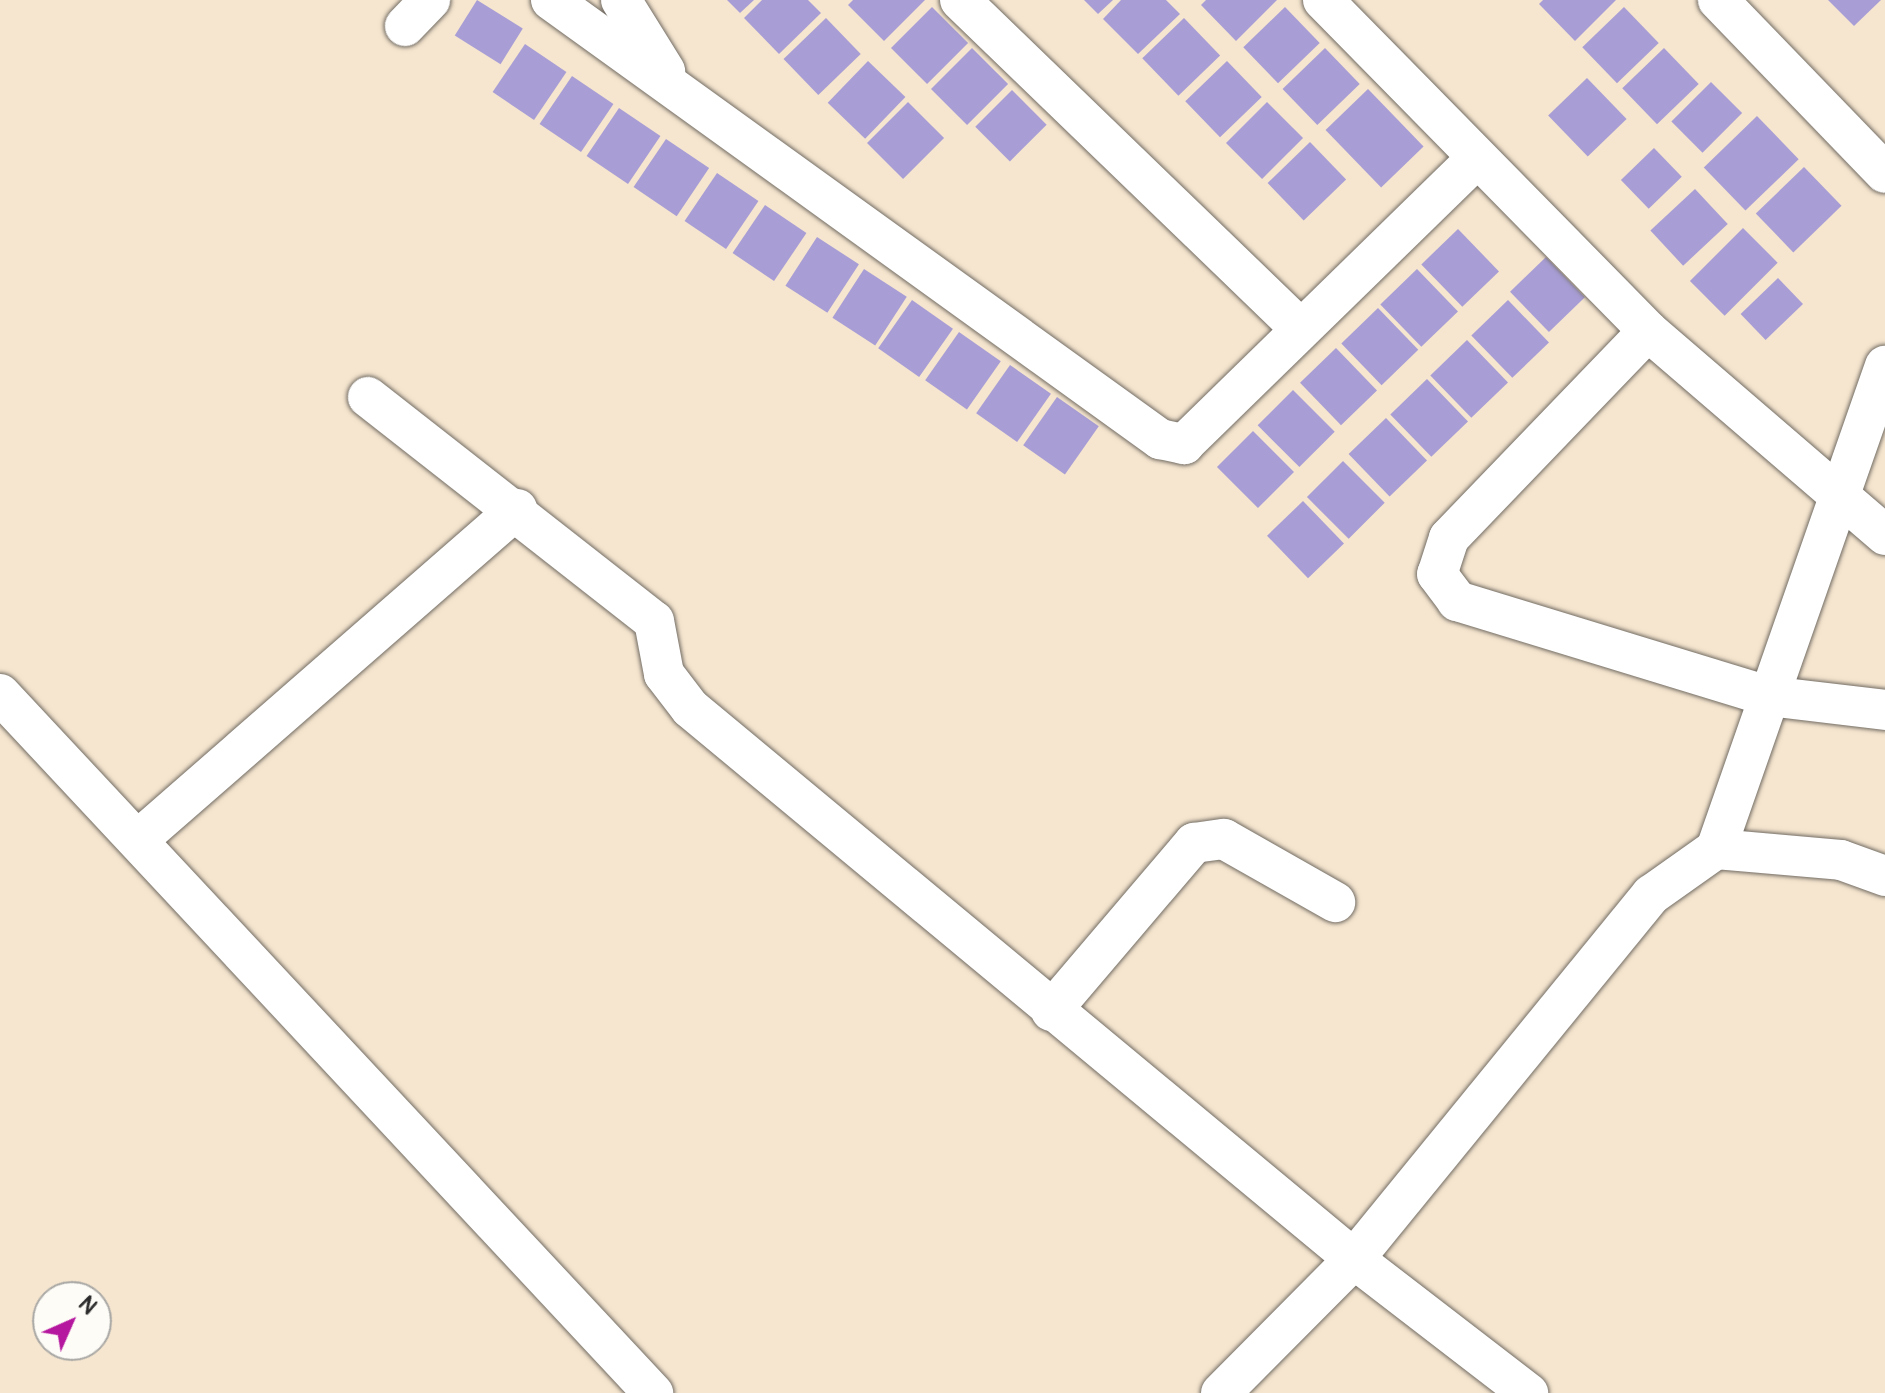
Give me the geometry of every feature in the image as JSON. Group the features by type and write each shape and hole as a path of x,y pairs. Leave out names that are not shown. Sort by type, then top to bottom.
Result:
{"street":[{"path":"551,0 1160,439 1184,444 1202,431 1300,328 1477,158"},
{"path":"621,0 675,88"},
{"path":"960,0 1300,328"},
{"path":"1323,0 1648,331 1840,492 1885,535"},
{"path":"1718,0 1885,173"},
{"path":"1648,331 1449,538 1437,574 1457,601 1768,696 1885,710"},
{"path":"1221,1393 1354,1259 1651,895 1716,849 1885,366"},
{"path":"368,397 517,509 654,621 664,674 673,691 1051,1011 1354,1259 1528,1393"},
{"path":"139,839 517,509"},
{"path":"0,694 139,839 653,1393"},
{"path":"1051,1011 1194,843 1224,839 1335,902"},
{"path":"1716,849 1841,860 1885,876"}],"building":[{"path":"477,0 523,29 501,64 455,36"},
{"path":"727,0 754,0 740,13"},
{"path":"762,0 808,0 821,13 779,54 744,18"},
{"path":"853,0 925,0 884,41 848,5"},
{"path":"1084,0 1113,0 1098,14"},
{"path":"1121,0 1166,0 1180,14 1138,54 1103,19"},
{"path":"1206,0 1277,0 1236,41 1201,5"},
{"path":"1543,0 1616,0 1575,41 1539,4"},
{"path":"1828,0 1881,0 1854,26"},
{"path":"932,7 968,43 927,84 891,48"},
{"path":"1285,7 1320,43 1278,83 1243,47"},
{"path":"1624,7 1659,43 1617,83 1582,47"},
{"path":"826,18 861,54 818,95 784,59"},
{"path":"1184,18 1220,55 1178,96 1142,58"},
{"path":"525,44 566,72 534,120 493,92"},
{"path":"972,48 1008,84 967,125 931,89"},
{"path":"1325,48 1360,84 1317,125 1283,89"},
{"path":"1664,48 1699,84 1657,124 1622,88"},
{"path":"868,61 905,97 865,139 828,103"},
{"path":"1227,61 1262,97 1220,137 1185,101"},
{"path":"572,76 613,104 581,152 540,124"},
{"path":"1587,78 1627,119 1588,157 1548,116"},
{"path":"1711,82 1742,113 1703,153 1671,122"},
{"path":"1368,89 1424,147 1381,188 1326,130"},
{"path":"1012,90 1047,125 1010,161 975,127"},
{"path":"908,102 944,138 903,179 867,143"},
{"path":"1267,102 1303,138 1262,179 1226,143"},
{"path":"619,108 660,136 628,184 587,156"},
{"path":"1757,116 1799,159 1745,211 1704,167"},
{"path":"666,139 709,168 677,216 634,187"},
{"path":"1310,142 1346,179 1304,220 1268,183"},
{"path":"1654,148 1682,177 1649,209 1621,180"},
{"path":"1804,167 1842,206 1793,252 1756,214"},
{"path":"717,173 758,201 726,249 685,221"},
{"path":"1695,189 1728,224 1683,266 1650,231"},
{"path":"765,205 806,233 774,281 733,253"},
{"path":"1743,228 1778,263 1725,316 1690,281"},
{"path":"1458,229 1499,271 1462,307 1421,264"},
{"path":"817,237 859,264 827,313 785,286"},
{"path":"1546,257 1585,297 1549,332 1510,292"},
{"path":"864,269 907,297 875,345 832,318"},
{"path":"1417,269 1458,311 1421,347 1380,304"},
{"path":"1778,278 1803,304 1766,340 1741,314"},
{"path":"912,300 953,329 919,377 878,348"},
{"path":"1508,300 1549,342 1512,378 1471,335"},
{"path":"1378,308 1418,350 1382,385 1341,343"},
{"path":"959,332 1001,361 967,410 925,380"},
{"path":"1467,340 1508,382 1471,418 1430,375"},
{"path":"1336,348 1377,390 1341,425 1300,383"},
{"path":"1010,365 1051,394 1017,442 976,413"},
{"path":"1427,379 1468,421 1431,457 1390,414"},
{"path":"1293,390 1335,432 1299,467 1258,425"},
{"path":"1057,397 1099,426 1065,475 1023,445"},
{"path":"1386,418 1427,460 1390,497 1349,454"},
{"path":"1253,431 1294,472 1258,508 1217,467"},
{"path":"1343,461 1385,503 1349,539 1307,497"},
{"path":"1303,501 1344,543 1308,578 1267,536"}]}
